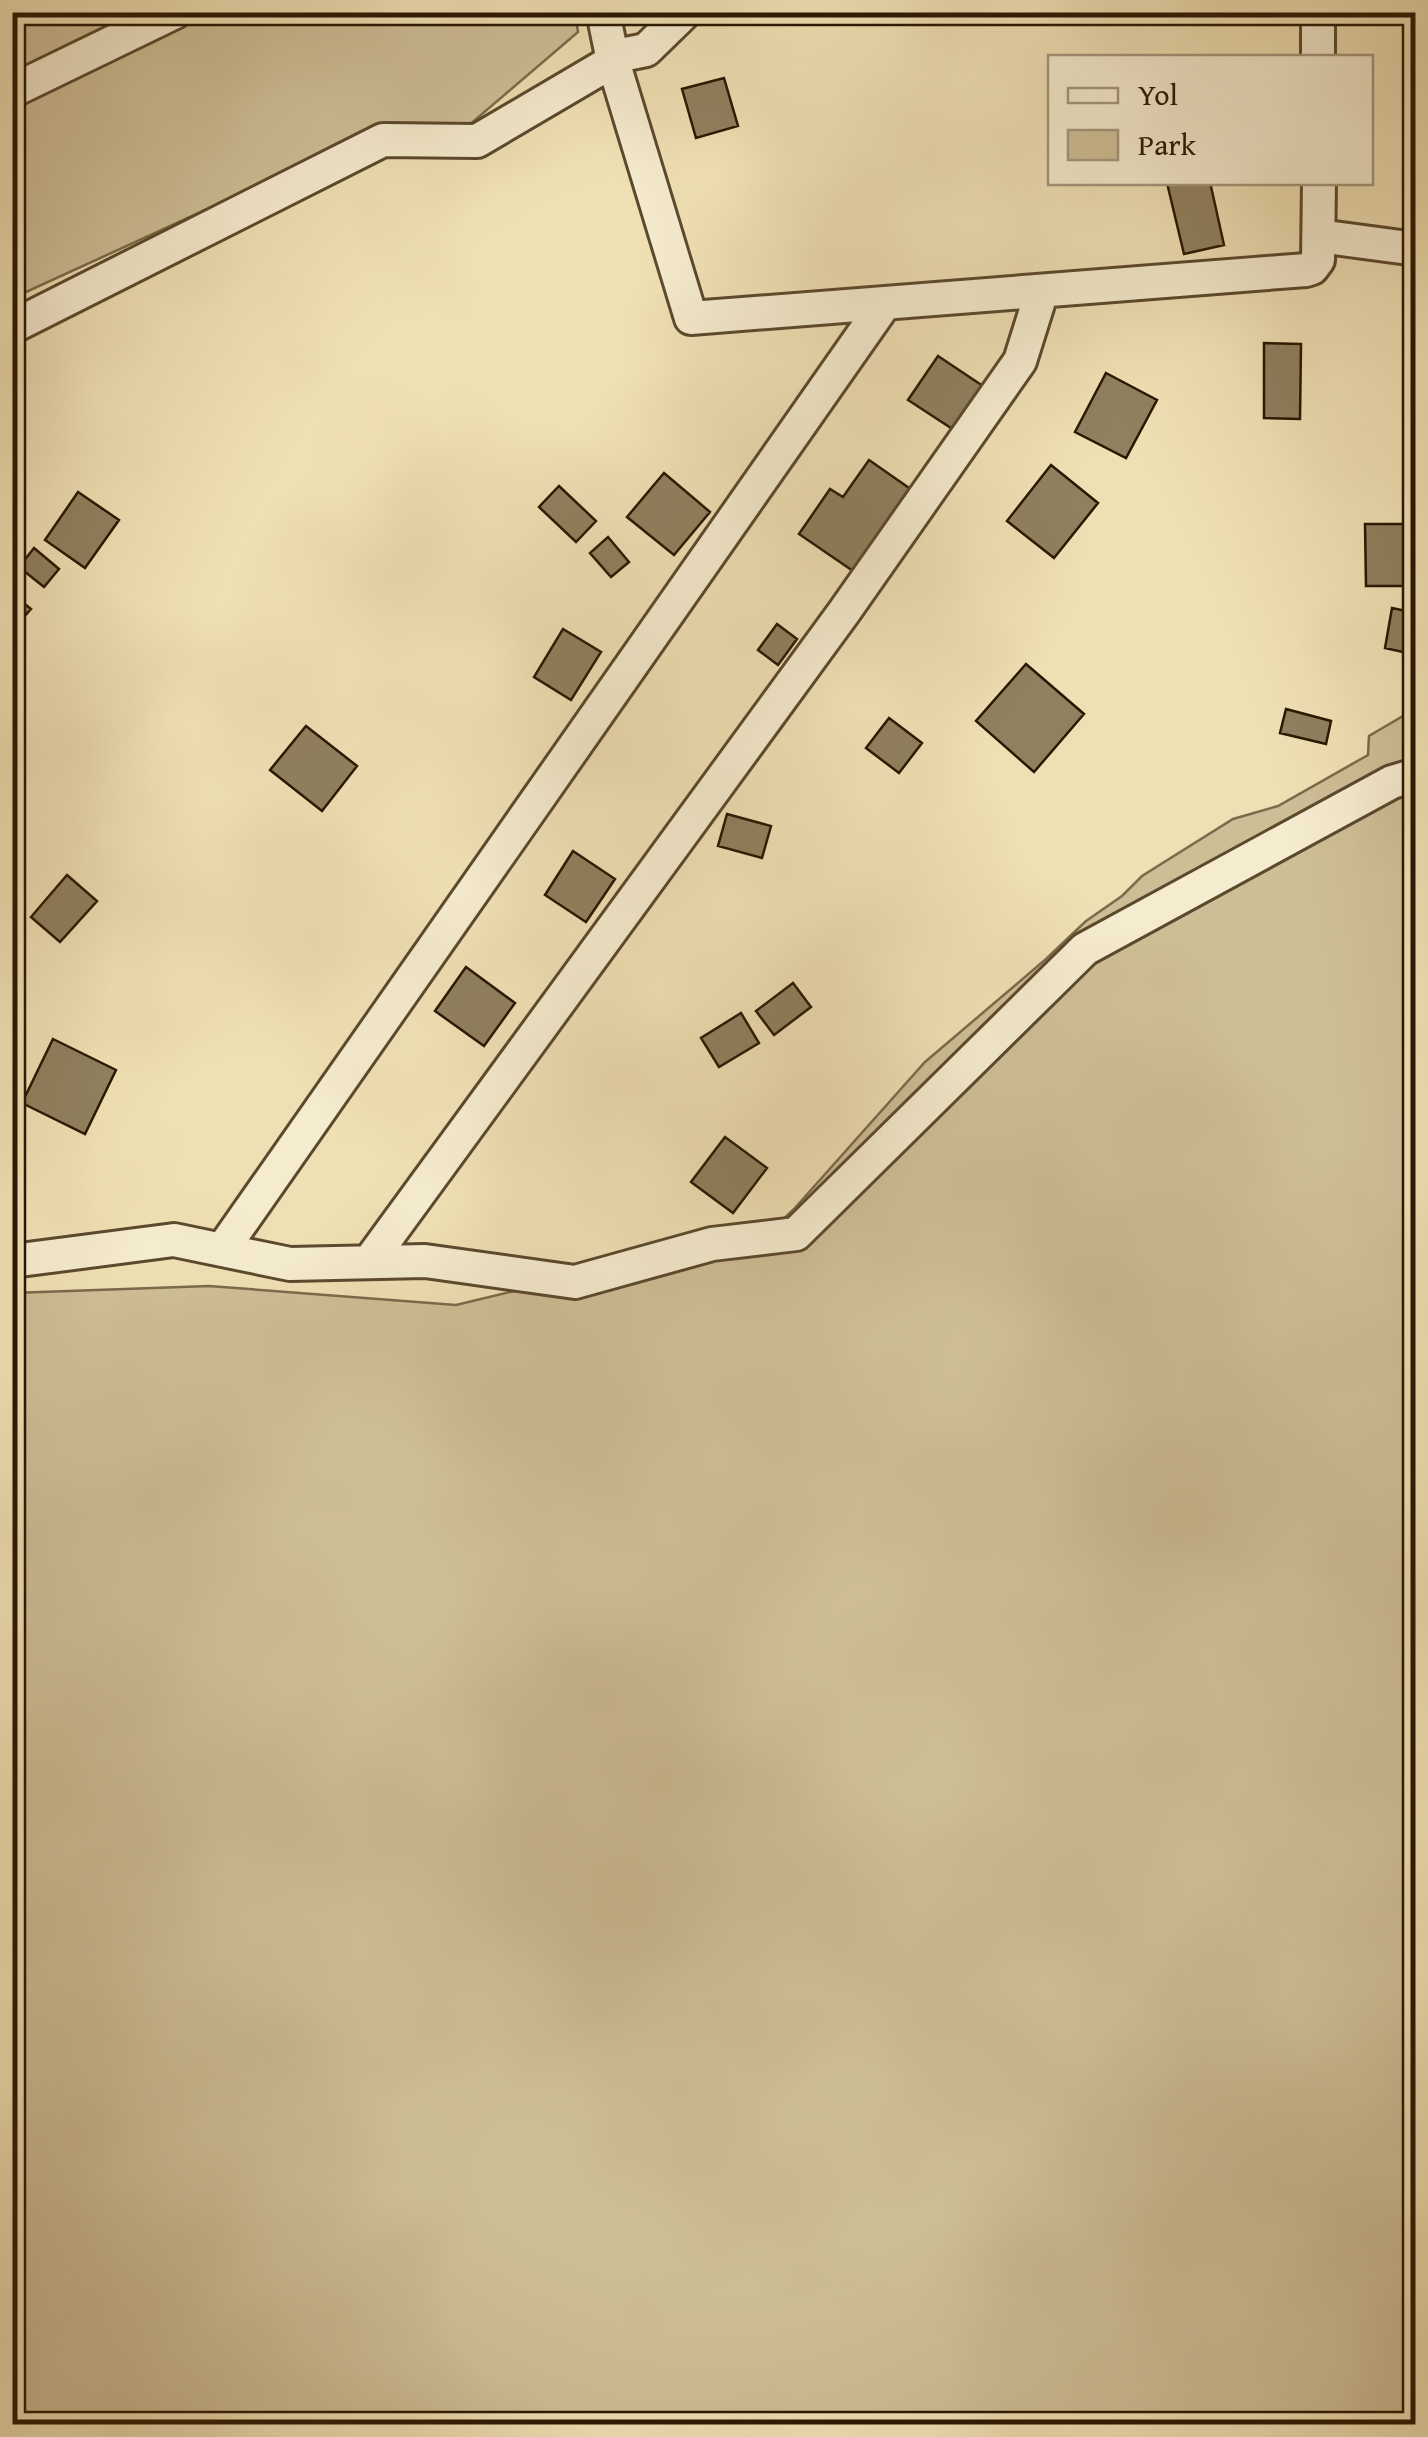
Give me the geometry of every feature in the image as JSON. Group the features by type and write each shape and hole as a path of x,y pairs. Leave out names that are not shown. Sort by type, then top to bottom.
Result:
{"street":[{"path":"12,92 175,12"},
{"path":"604,12 691,318 1306,270 1318,260 1318,185"},
{"path":"617,58 652,12"},
{"path":"12,326 383,140 476,141 617,58 646,50 686,12"},
{"path":"1318,12 1318,55"},
{"path":"1319,236 1416,248"},
{"path":"369,1262 844,612 1020,360 1042,291"},
{"path":"222,1250 885,303"},
{"path":"12,1260 174,1240 290,1264 425,1262 575,1282 712,1244 796,1234 1085,948 1392,782 1416,775"}],"green space":[{"path":"575,12 578,32 461,132 386,127 13,298 12,13"},
{"path":"1415,709 1415,2424 13,2424 13,1293 209,1286 456,1305 774,1228 925,1062 1086,921 1122,896 1142,876 1233,819 1278,806 1368,755 1369,736"}],"building":[{"path":"724,78 738,126 696,138 682,89"},
{"path":"1167,185 1211,185 1224,245 1184,254"},
{"path":"1264,343 1301,344 1300,419 1264,418"},
{"path":"938,356 983,386 954,430 908,400"},
{"path":"1106,373 1157,400 1126,458 1075,432"},
{"path":"869,460 922,497 856,573 799,534 830,489 843,497"},
{"path":"1051,465 1098,503 1054,558 1007,521"},
{"path":"664,473 710,512 674,555 627,517"},
{"path":"559,486 596,521 576,542 539,507"},
{"path":"78,492 119,520 85,568 45,540"},
{"path":"1365,524 1416,524 1416,586 1366,586"},
{"path":"608,537 629,562 611,577 590,553"},
{"path":"34,548 59,569 44,587 19,567"},
{"path":"12,594 31,609 15,627 12,625"},
{"path":"1392,608 1416,613 1416,655 1385,648"},
{"path":"777,624 797,639 778,665 758,650"},
{"path":"563,629 601,652 571,700 534,677"},
{"path":"1026,664 1084,714 1034,772 976,721"},
{"path":"1286,709 1331,721 1326,744 1280,733"},
{"path":"889,718 922,743 899,773 866,748"},
{"path":"306,726 357,766 322,811 270,770"},
{"path":"727,814 771,826 762,858 718,846"},
{"path":"573,851 615,879 586,922 545,895"},
{"path":"67,875 97,901 60,942 31,917"},
{"path":"466,967 515,1003 484,1046 435,1011"},
{"path":"793,983 811,1007 774,1035 756,1011"},
{"path":"741,1013 759,1043 719,1067 701,1038"},
{"path":"53,1039 116,1070 85,1134 22,1103"},
{"path":"725,1137 767,1168 733,1213 691,1182"}]}
